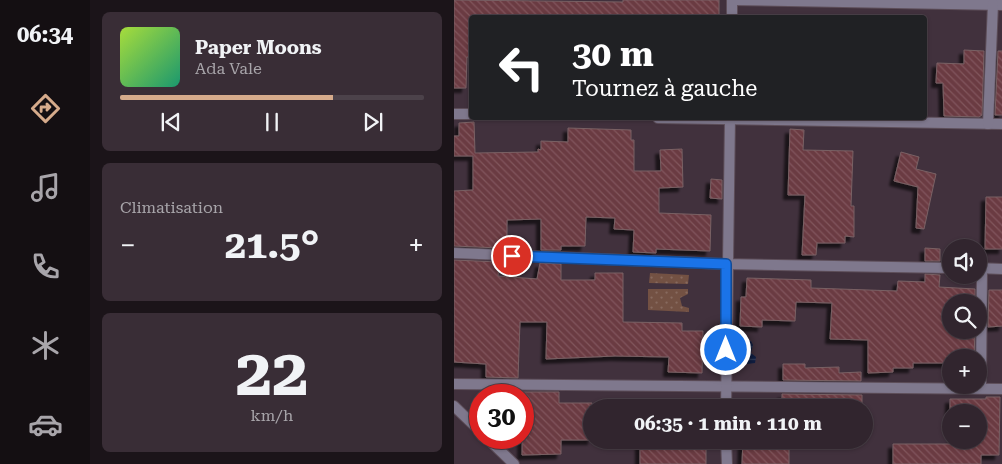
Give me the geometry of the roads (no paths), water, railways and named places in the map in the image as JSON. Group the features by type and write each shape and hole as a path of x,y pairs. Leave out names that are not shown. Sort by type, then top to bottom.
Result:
{"street":[{"path":"732,15 732,0 998,5 988,124"},
{"path":"454,114 469,114"},
{"path":"726,399 726,264 730,120"},
{"path":"816,120 1002,124"},
{"path":"454,253 726,264 942,268"},
{"path":"987,268 1002,269"},
{"path":"980,284 981,349"},
{"path":"454,384 726,384 942,387"},
{"path":"987,388 1002,389"},
{"path":"454,406 469,420"},
{"path":"498,449 514,464"},
{"path":"726,449 726,464"}],"water":[{"path":"751,341 753,345 751,353 756,357 755,363 747,364 744,360 744,342"}]}
